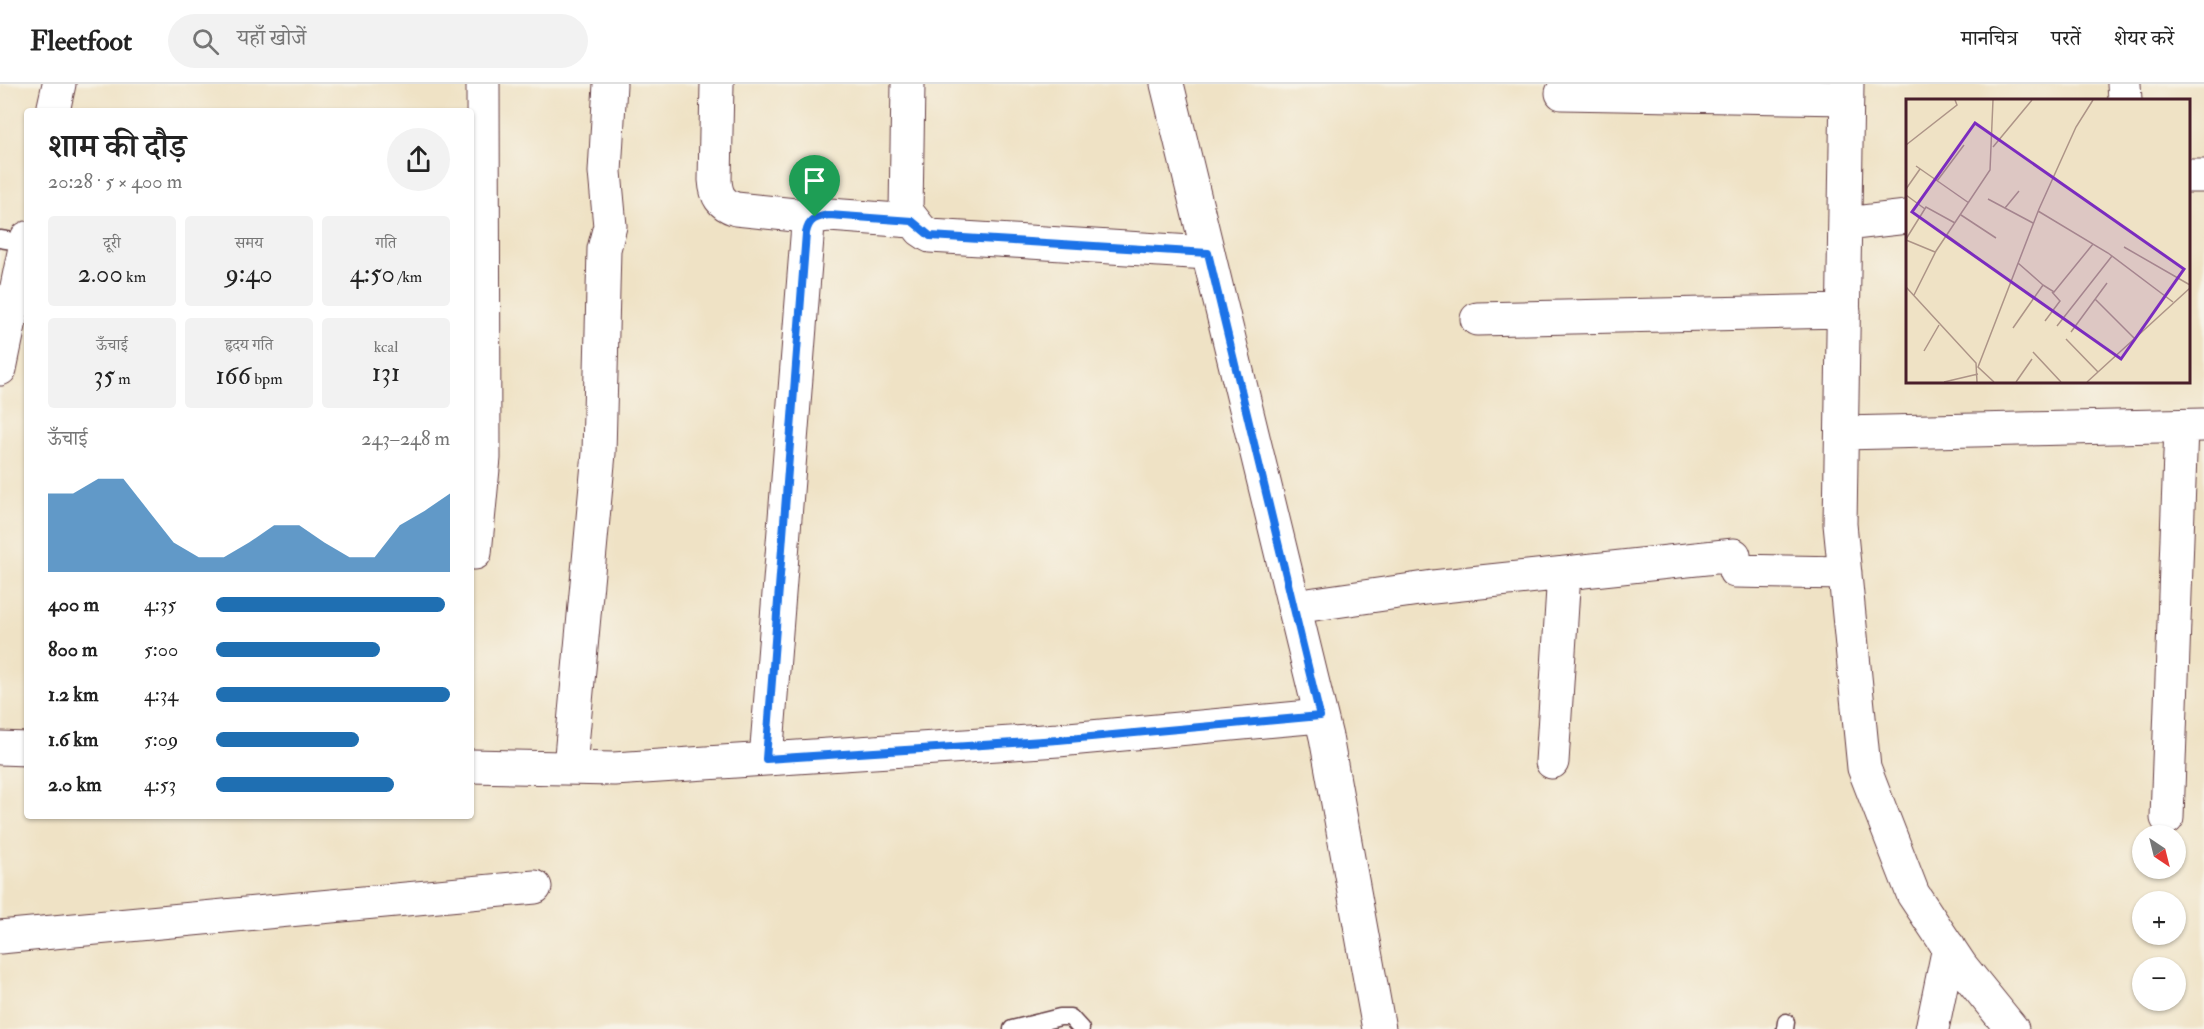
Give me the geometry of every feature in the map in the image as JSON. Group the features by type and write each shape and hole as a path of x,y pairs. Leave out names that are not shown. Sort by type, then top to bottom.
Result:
{"street":[{"path":"54,108 59,84"},
{"path":"475,553 484,458 477,380 483,84"},
{"path":"570,767 598,453 604,249 610,226 605,172 610,84"},
{"path":"717,84 715,180 716,193 724,205 736,209 815,217 829,215 912,221"},
{"path":"908,84 906,211 912,221 930,236 1208,253"},
{"path":"1167,84 1320,716 1379,1029"},
{"path":"2124,84 2125,99"},
{"path":"1562,93 1847,91 1840,524 1864,768 1913,894 1949,947 2012,1029"},
{"path":"766,759 806,233 808,225 815,217"},
{"path":"1845,224 1906,217"},
{"path":"0,369 21,296 18,240"},
{"path":"1477,319 1844,311"},
{"path":"1842,433 2193,425 2167,818"},
{"path":"1294,607 1433,587 1564,573 1734,563 1845,573"},
{"path":"1551,762 1564,573"},
{"path":"474,766 614,769 1058,740 1320,716"},
{"path":"0,748 24,749"},
{"path":"0,937 535,887"},
{"path":"1932,1029 1949,947"}],"lane":[{"path":"1012,1029 1060,1017 1070,1017 1081,1029"}],"route":[{"path":"829,215 912,221 930,236 1208,253 1320,716 1058,740 766,759 806,233 808,225 815,217 829,215"}]}
